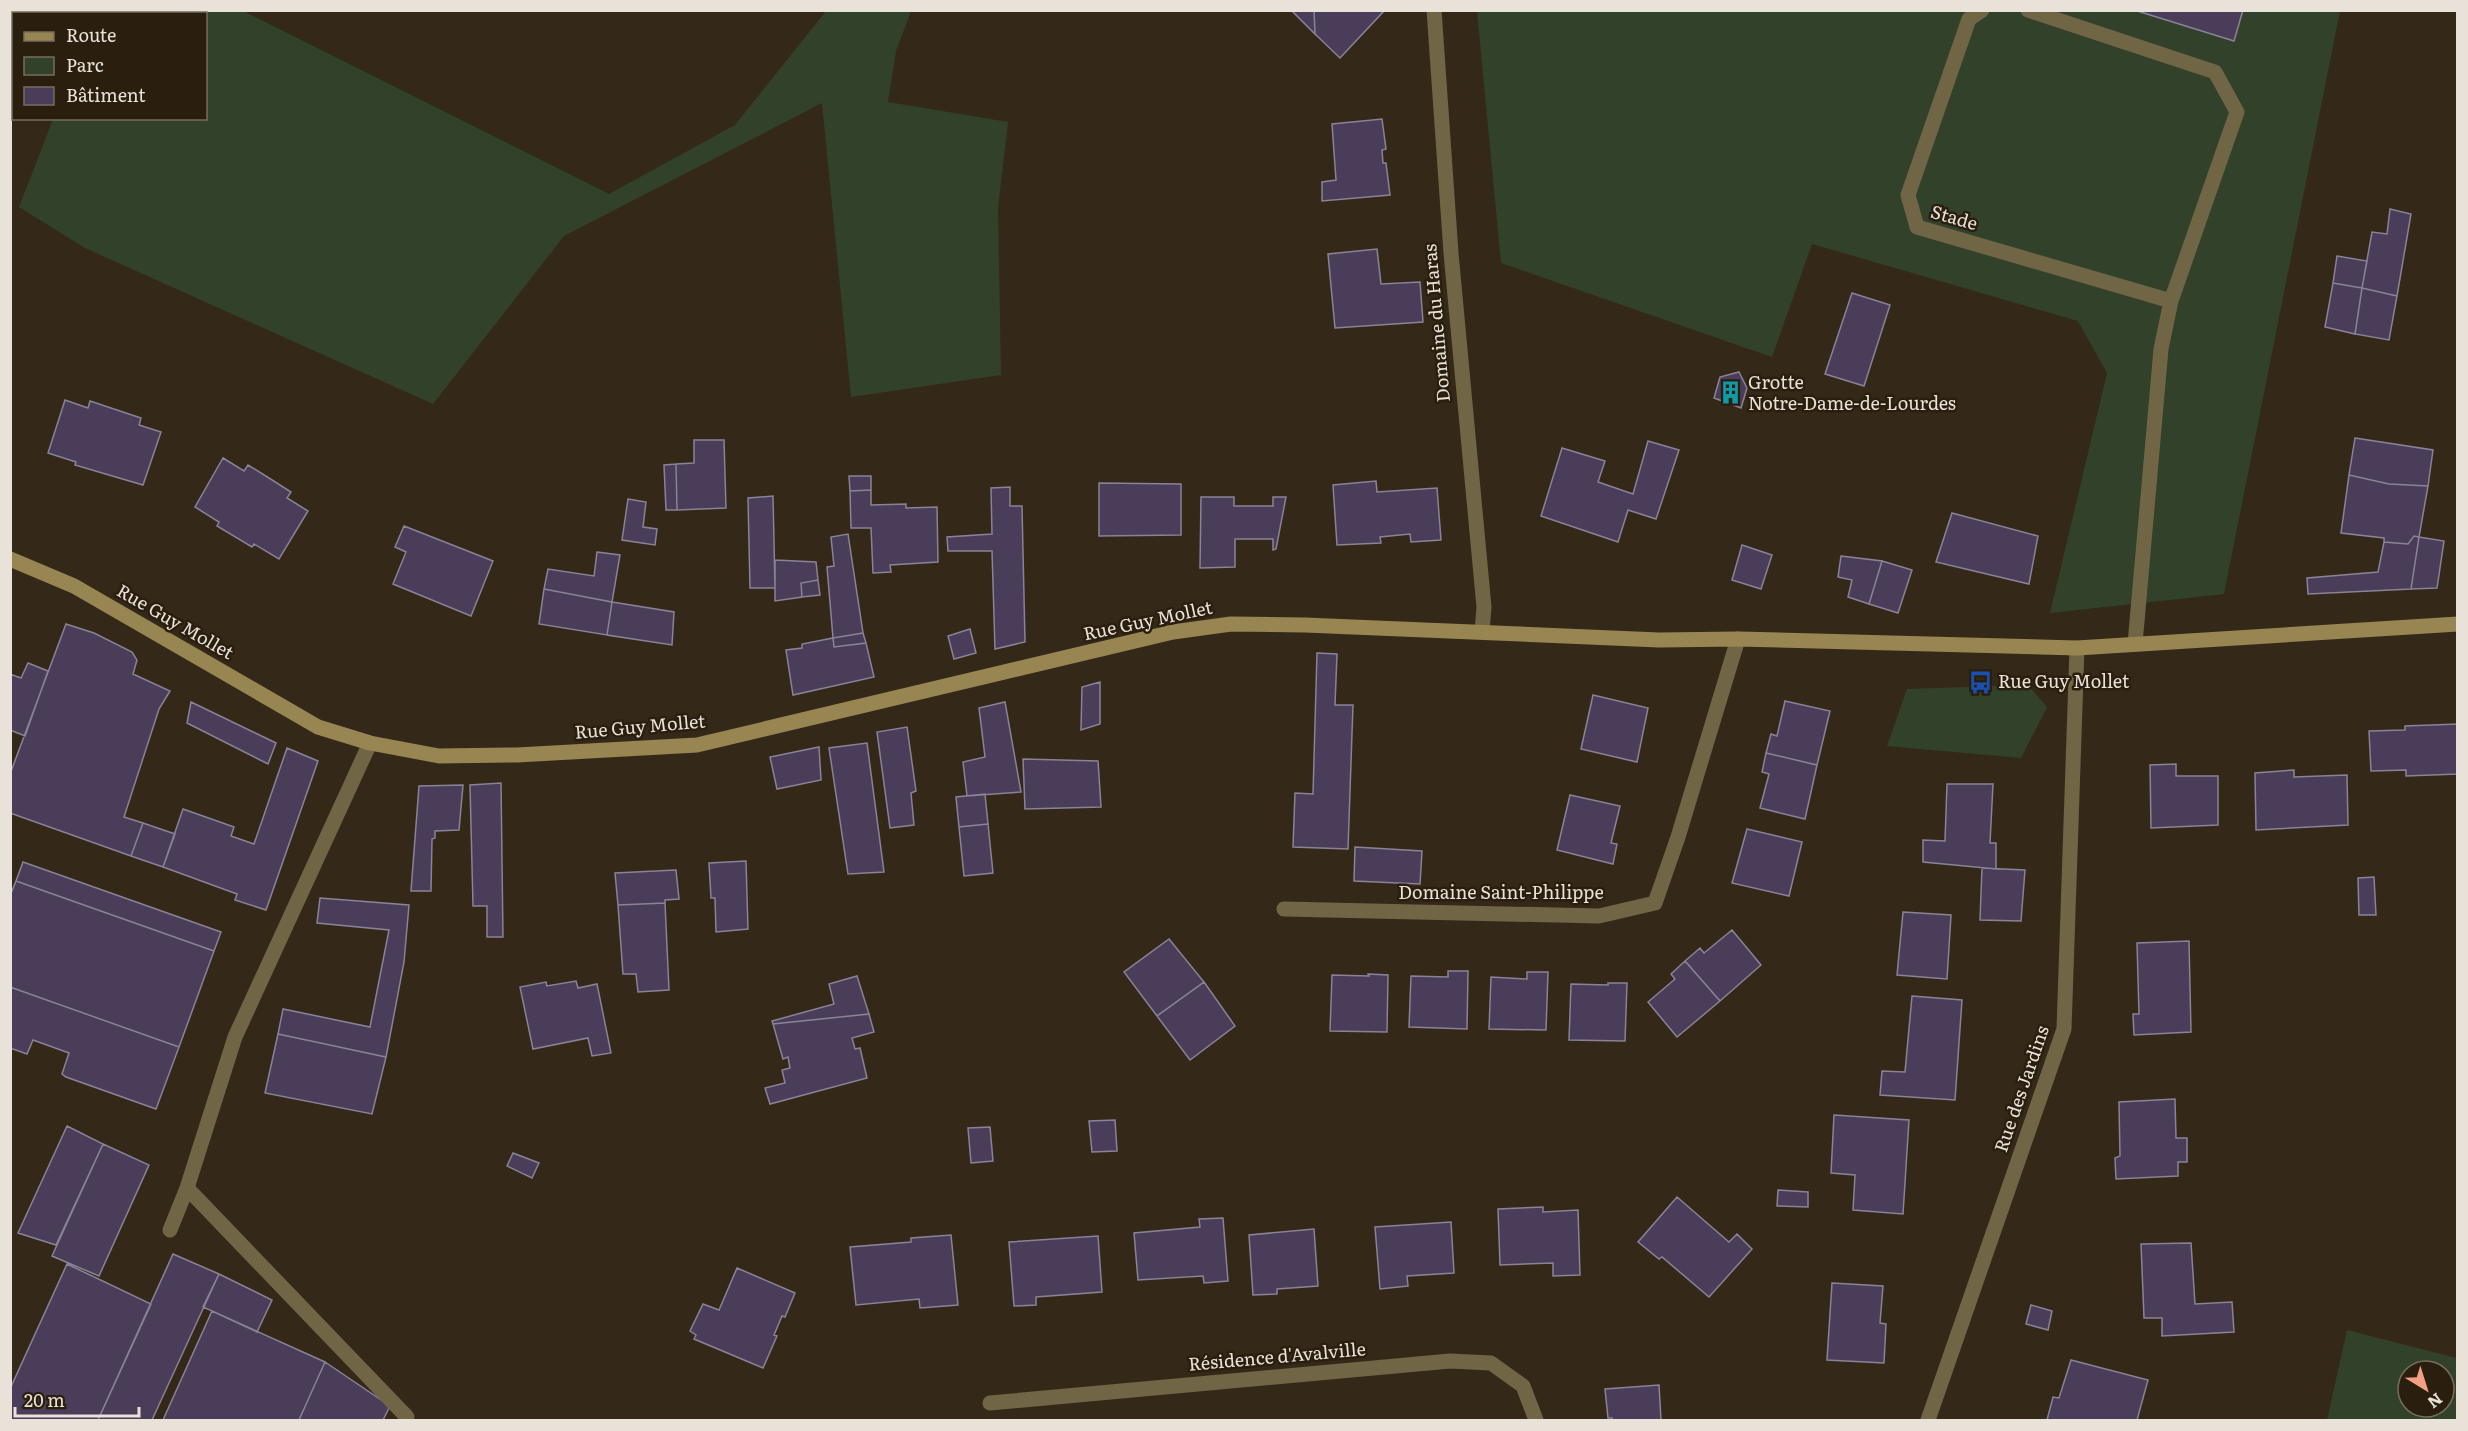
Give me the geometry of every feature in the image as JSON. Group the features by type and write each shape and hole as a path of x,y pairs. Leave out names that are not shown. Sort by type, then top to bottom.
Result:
{"street":[{"name":"Domaine du Haras","path":"1434,10 1451,253 1484,607 1482,632"},
{"name":"Stade","path":"1982,10 1969,19 1908,195 1917,227 2171,301"},
{"path":"2028,10 2215,72 2237,112 2171,301 2161,349 2135,644"},
{"name":"Rue Guy Mollet","path":"10,559 74,585 318,727 370,743 439,756 517,755 697,745 1173,632 1231,624 1659,640 1738,639 2077,648 2457,624"},
{"name":"Domaine Saint-Philippe","path":"1284,909 1599,916 1655,903 1678,837 1738,639"},
{"name":"Rue des Jardins","path":"1928,1420 2064,1029 2077,648"},
{"path":"170,1230 187,1188 235,1037 370,743"},
{"path":"187,1188 407,1417"},
{"name":"Résidence d'Avalville","path":"990,1403 1450,1361 1491,1363 1523,1386 1536,1420"}],"green space":[{"path":"10,11 243,11 609,194 735,125 826,11 911,11 896,51 888,102 1008,122 998,208 1001,375 851,397 822,103 564,236 433,404 85,248 19,207 53,120 207,120 207,12 12,12 11,49"},
{"path":"1477,11 2340,11 2224,594 2050,613 2107,373 2078,321 1812,244 1772,357 1501,263"},
{"path":"2028,685 2047,707 2021,758 1887,746 1907,689"},
{"path":"2347,1330 2457,1358 2457,1420 2327,1420"}],"building":[{"path":"1291,10 1314,10 1315,34"},
{"path":"1314,10 1382,10 1383,12 1340,58 1315,34"},
{"path":"2134,10 2243,10 2234,41"},
{"path":"1382,119 1386,149 1382,150 1383,163 1386,163 1390,195 1322,201 1322,182 1336,180 1332,124"},
{"path":"2390,209 2411,214 2397,296 2362,288 2372,232 2387,234"},
{"path":"1377,249 1381,284 1420,282 1423,322 1335,328 1328,254"},
{"path":"2337,256 2367,261 2362,288 2333,283"},
{"path":"2333,283 2362,288 2355,334 2325,327"},
{"path":"2362,288 2397,296 2389,340 2355,334"},
{"path":"1852,293 1890,305 1864,386 1825,374"},
{"name":"Grotte Notre-Dame-de-Lourdes","path":"1739,372 1747,388 1741,408 1714,398 1720,377"},
{"path":"65,400 88,408 90,401 141,418 139,425 161,432 143,485 75,465 76,462 48,453"},
{"path":"2355,438 2433,450 2428,486 2389,484 2349,475"},
{"path":"694,440 724,440 726,508 677,510 676,464 694,463"},
{"path":"1648,441 1679,450 1656,519 1628,510 1618,542 1541,516 1562,448 1605,461 1598,482 1633,494"},
{"path":"223,458 244,471 248,465 269,478 291,492 287,498 308,511 279,559 254,544 252,547 217,526 219,522 195,507"},
{"path":"676,464 677,510 666,510 664,465"},
{"path":"2349,475 2389,484 2428,486 2419,537 2414,536 2408,544 2384,542 2384,538 2341,533"},
{"path":"849,476 871,476 871,490 850,491"},
{"path":"1376,481 1377,492 1437,488 1441,540 1411,542 1410,534 1380,537 1381,543 1337,545 1333,485"},
{"path":"1099,483 1181,484 1181,535 1099,536"},
{"path":"1010,487 1010,506 1022,506 1025,642 995,649 992,551 948,551 947,537 992,534 991,488"},
{"path":"871,490 871,505 906,504 906,508 937,507 938,562 890,565 891,572 873,573 871,528 851,528 850,491"},
{"path":"773,496 775,588 750,588 748,498"},
{"path":"1201,497 1234,497 1234,506 1273,506 1273,497 1286,497 1276,549 1273,550 1273,539 1235,539 1235,567 1200,568"},
{"path":"628,499 646,502 643,527 657,529 655,545 622,540"},
{"path":"1952,513 2038,536 2029,584 1936,562"},
{"path":"404,526 493,561 471,616 393,584 406,552 395,547"},
{"path":"848,534 863,633 833,638 827,567 834,566 831,537"},
{"path":"2414,536 2419,537 2411,589 2308,594 2307,578 2378,572 2384,542 2408,544"},
{"path":"2419,537 2444,541 2437,588 2411,589"},
{"path":"1742,545 1772,555 1761,589 1732,580"},
{"path":"597,552 620,555 612,602 544,589 548,569 594,576"},
{"path":"1841,556 1882,561 1869,604 1848,597 1852,580 1838,577"},
{"path":"775,560 816,562 818,580 801,583 802,597 775,601"},
{"path":"1882,561 1912,570 1898,613 1869,604"},
{"path":"818,580 820,595 802,597 801,583"},
{"path":"544,589 612,602 607,635 539,624"},
{"path":"612,602 674,612 672,645 607,635"},
{"path":"66,624 94,633 132,652 137,660 133,674 170,691 159,709 124,817 143,823 131,856 10,813 10,774"},
{"path":"970,629 976,653 954,659 948,636"},
{"path":"863,633 866,643 834,647 833,638"},
{"path":"833,638 834,647 866,643 874,677 793,695 786,650 802,648 802,644"},
{"path":"1317,653 1337,654 1335,705 1353,705 1348,849 1293,847 1295,793 1313,794"},
{"path":"28,663 48,671 25,736 10,730 10,674 21,678"},
{"path":"1100,682 1100,724 1081,730 1082,687"},
{"path":"1593,695 1648,708 1637,762 1581,749"},
{"path":"1785,701 1830,711 1817,765 1766,753 1771,734 1777,736"},
{"path":"191,702 276,743 268,764 187,723"},
{"path":"1005,702 1021,792 967,796 963,762 985,757 979,708"},
{"path":"2458,724 2458,774 2406,776 2406,770 2371,771 2369,731 2405,730 2405,726"},
{"path":"907,727 916,791 911,793 914,825 890,828 877,732"},
{"path":"867,743 884,872 848,874 829,748"},
{"path":"819,747 821,780 777,789 770,757"},
{"path":"287,748 318,761 266,910 235,900 237,894 163,867 183,809 234,827 231,836 254,844"},
{"path":"1766,753 1817,765 1805,819 1760,808 1769,774 1762,772"},
{"path":"1023,759 1098,761 1101,807 1025,809"},
{"path":"2176,764 2176,776 2218,776 2218,825 2151,828 2150,765"},
{"path":"2294,770 2294,777 2347,775 2348,825 2256,830 2255,773"},
{"path":"501,783 503,937 487,937 487,906 473,906 470,785"},
{"path":"1947,784 1993,784 1990,843 1996,843 1996,869 1923,862 1923,840 1945,841"},
{"path":"463,785 459,830 435,831 435,838 432,839 431,891 411,891 419,786"},
{"path":"985,794 988,824 959,827 956,797"},
{"path":"1570,795 1620,806 1611,843 1617,844 1613,864 1557,850"},
{"path":"143,823 175,834 163,867 131,856"},
{"path":"988,824 993,873 964,876 959,827"},
{"path":"1747,829 1802,842 1789,896 1732,883"},
{"path":"1355,847 1422,851 1420,884 1354,881"},
{"path":"746,861 748,929 716,932 715,898 711,898 709,863"},
{"path":"23,862 221,932 214,951 16,881"},
{"path":"1982,868 2025,870 2021,921 1980,920"},
{"path":"676,870 679,899 665,900 665,903 618,905 615,873"},
{"path":"2374,877 2376,915 2359,915 2358,878"},
{"path":"16,881 214,951 179,1047 10,987 10,896"},
{"path":"320,898 409,905 404,962 386,1057 278,1034 283,1009 370,1027 389,930 317,923"},
{"path":"665,903 669,990 638,992 636,974 623,974 618,905"},
{"path":"1903,912 1951,915 1947,979 1897,975"},
{"path":"1732,930 1761,965 1720,1001 1685,961 1700,948 1704,953"},
{"path":"1169,939 1204,982 1157,1016 1124,972"},
{"path":"2189,941 2191,1032 2134,1035 2133,1014 2139,1014 2137,943"},
{"path":"1685,961 1720,1001 1677,1037 1648,1002 1675,979 1671,974"},
{"path":"1448,971 1468,971 1467,1029 1409,1027 1411,976 1448,977"},
{"path":"1527,972 1548,972 1546,1030 1489,1029 1491,977 1527,979"},
{"path":"1368,974 1388,975 1387,1032 1330,1031 1332,975 1369,976"},
{"path":"857,976 869,1014 773,1024 772,1021 834,1004 829,984"},
{"path":"576,981 578,988 597,984 611,1053 592,1056 588,1038 533,1049 520,987 546,982 547,986"},
{"path":"1204,982 1235,1026 1190,1060 1157,1016"},
{"path":"1608,983 1627,983 1625,1041 1569,1040 1571,984 1608,985"},
{"path":"10,987 179,1047 156,1109 66,1077 62,1074 69,1053 33,1040 27,1054 10,1048"},
{"path":"1912,996 1962,1000 1955,1100 1880,1095 1882,1071 1905,1072"},
{"path":"869,1014 874,1032 852,1038 855,1049 860,1048 867,1078 770,1104 765,1088 785,1083 782,1070 790,1068 788,1057 783,1059 773,1024"},
{"path":"278,1034 386,1057 372,1114 265,1093"},
{"path":"2175,1099 2176,1138 2187,1138 2187,1162 2178,1162 2178,1176 2116,1179 2115,1158 2120,1156 2119,1102"},
{"path":"1834,1115 1909,1120 1903,1214 1853,1210 1855,1175 1831,1173"},
{"path":"1115,1120 1117,1151 1092,1152 1089,1121"},
{"path":"67,1126 103,1144 56,1245 18,1233"},
{"path":"990,1127 993,1161 971,1163 968,1128"},
{"path":"103,1144 149,1165 99,1276 52,1256"},
{"path":"513,1153 539,1163 532,1178 507,1166"},
{"path":"1778,1190 1808,1192 1808,1207 1777,1206"},
{"path":"1677,1197 1729,1242 1737,1234 1752,1249 1709,1297 1662,1257 1659,1259 1638,1242"},
{"path":"1543,1207 1543,1212 1578,1210 1580,1275 1553,1276 1553,1263 1500,1265 1498,1209"},
{"path":"1223,1218 1228,1281 1204,1283 1203,1276 1138,1280 1134,1233 1200,1227 1199,1219"},
{"path":"1451,1222 1454,1273 1407,1276 1408,1286 1380,1289 1375,1227"},
{"path":"1314,1229 1318,1286 1277,1289 1277,1294 1253,1295 1249,1235"},
{"path":"951,1235 958,1305 920,1308 919,1299 856,1305 850,1247 911,1242 911,1238"},
{"path":"1098,1236 1102,1292 1036,1297 1036,1305 1014,1306 1009,1242"},
{"path":"2191,1243 2195,1304 2232,1302 2234,1332 2162,1336 2162,1318 2144,1318 2141,1244"},
{"path":"173,1254 219,1274 152,1420 98,1420"},
{"path":"67,1264 151,1304 98,1420 10,1420 10,1389"},
{"path":"737,1268 795,1293 785,1317 782,1316 774,1335 777,1336 763,1368 694,1339 696,1335 690,1331 703,1304 719,1310"},
{"path":"219,1274 272,1300 257,1332 203,1307"},
{"path":"1832,1283 1883,1286 1880,1323 1886,1324 1884,1363 1827,1360"},
{"path":"2031,1305 2052,1311 2048,1330 2026,1324"},
{"path":"212,1311 325,1362 299,1420 163,1420"},
{"path":"2071,1360 2148,1380 2137,1420 2047,1420 2053,1397 2059,1398"},
{"path":"325,1362 390,1406 383,1420 299,1420"},
{"path":"1659,1385 1661,1420 1612,1420 1608,1418 1605,1389"}],"place":[{"name":"Grotte Notre-Dame-de-Lourdes","path":"1730,393"},
{"name":"Rue Guy Mollet","path":"1980,682"}]}
